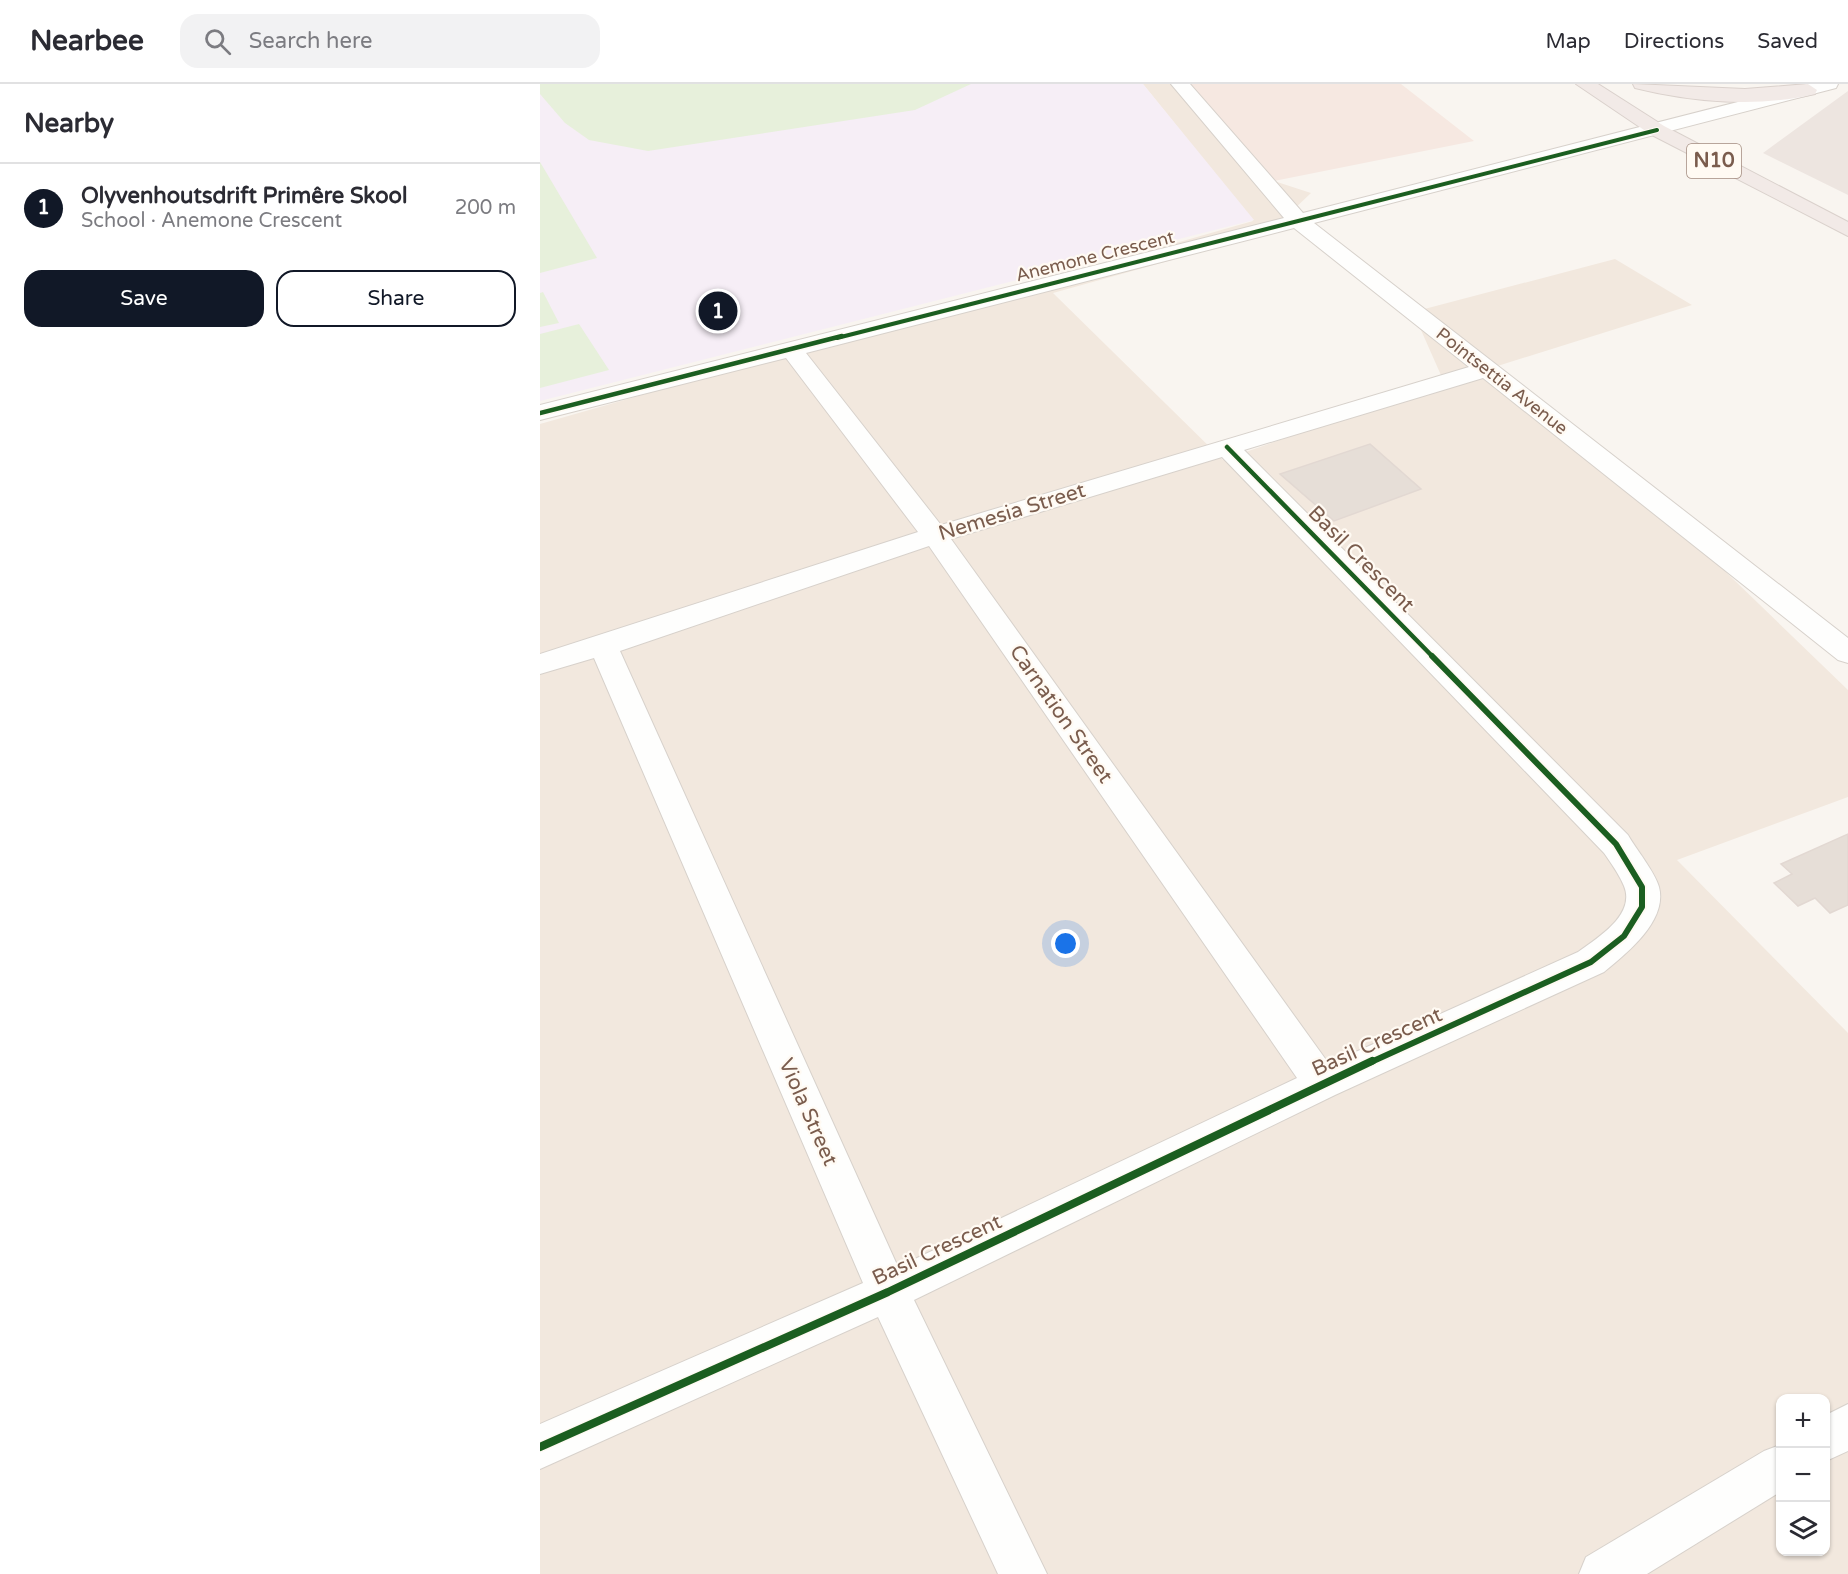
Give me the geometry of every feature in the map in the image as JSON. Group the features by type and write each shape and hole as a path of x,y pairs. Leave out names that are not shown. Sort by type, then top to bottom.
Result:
{"highway":[{"name":"N10","path":"1585,84 1657,130 1848,230"},
{"path":"1642,84 1704,94 1780,94 1808,90"}],"street":[{"name":"Pointsettia Avenue","path":"1180,84 1298,220 1848,653"},
{"name":"Anemone Crescent","path":"540,413 1657,130 1829,84"},
{"name":"Carnation Street","path":"792,350 935,535 1322,1084"},
{"name":"Nemesia Street","path":"540,664 603,646 935,535 1487,369"},
{"name":"Basil Crescent","path":"540,1447 888,1292 1322,1084 1591,962 1624,936 1642,907 1642,887 1616,844 1227,447"},
{"name":"Viola Street","path":"603,646 888,1292 1023,1574"},
{"path":"1830,1437 1848,1426"},
{"path":"1603,1574 1776,1469"}],"shaded area":[{"path":"540,84 1143,84 1254,220 540,401"},
{"path":"1143,84 1184,84 1274,181 1311,193 1269,233 1053,293 1223,460 1444,382 1413,312 1615,259 1692,305 1488,369 1646,495 1848,690 1848,797 1677,860 1848,1033 1848,1574 540,1574 540,424 1253,221"},
{"path":"1184,84 1401,84 1474,141 1274,181"},
{"path":"1848,91 1848,195 1763,153"}],"green space":[{"path":"540,84 971,84 915,110 648,151 589,140 565,123 540,94"},
{"path":"540,162 597,258 540,273"},
{"path":"543,292 559,323 540,327 540,293"},
{"path":"579,324 609,370 540,388 540,334"}],"building":[{"path":"1370,444 1421,489 1334,521 1280,474"},
{"path":"1848,834 1848,905 1830,913 1815,898 1798,906 1774,883 1792,874 1781,864"}],"cycle path":[{"path":"540,413 1657,130"},
{"path":"540,1447 888,1292 1322,1084 1591,962 1624,936 1642,907 1642,887 1616,844 1227,447"}],"place":[{"name":"Olyvenhoutsdrift Primêre Skool","path":"718,311"}]}
